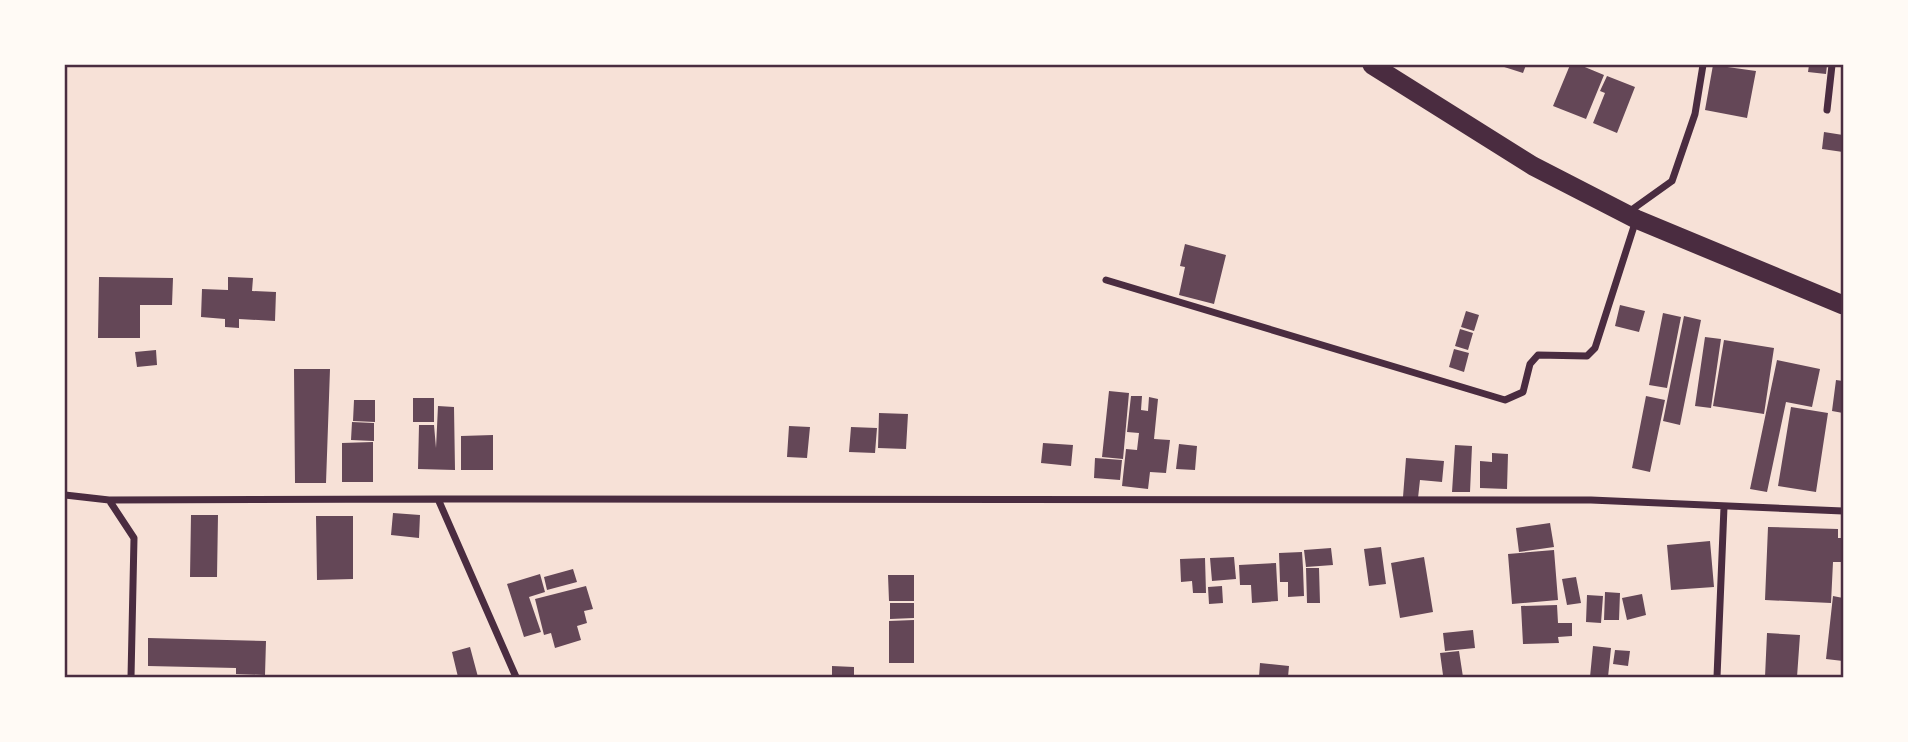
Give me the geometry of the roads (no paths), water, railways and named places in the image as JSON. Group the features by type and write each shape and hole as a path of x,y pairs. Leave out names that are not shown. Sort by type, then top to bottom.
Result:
{"highway":[{"path":"1372,65 1533,166 1631,217 1843,305"}],"street":[{"path":"1106,280 1505,400 1523,392 1530,364 1538,355 1587,356 1595,348 1631,217 1672,181 1695,114 1703,65"},
{"path":"1827,110 1832,65"},
{"path":"65,495 109,500 1591,500 1843,511"},
{"path":"439,499 516,677"},
{"path":"109,500 134,538 131,677"},
{"path":"1717,677 1724,507"}]}
